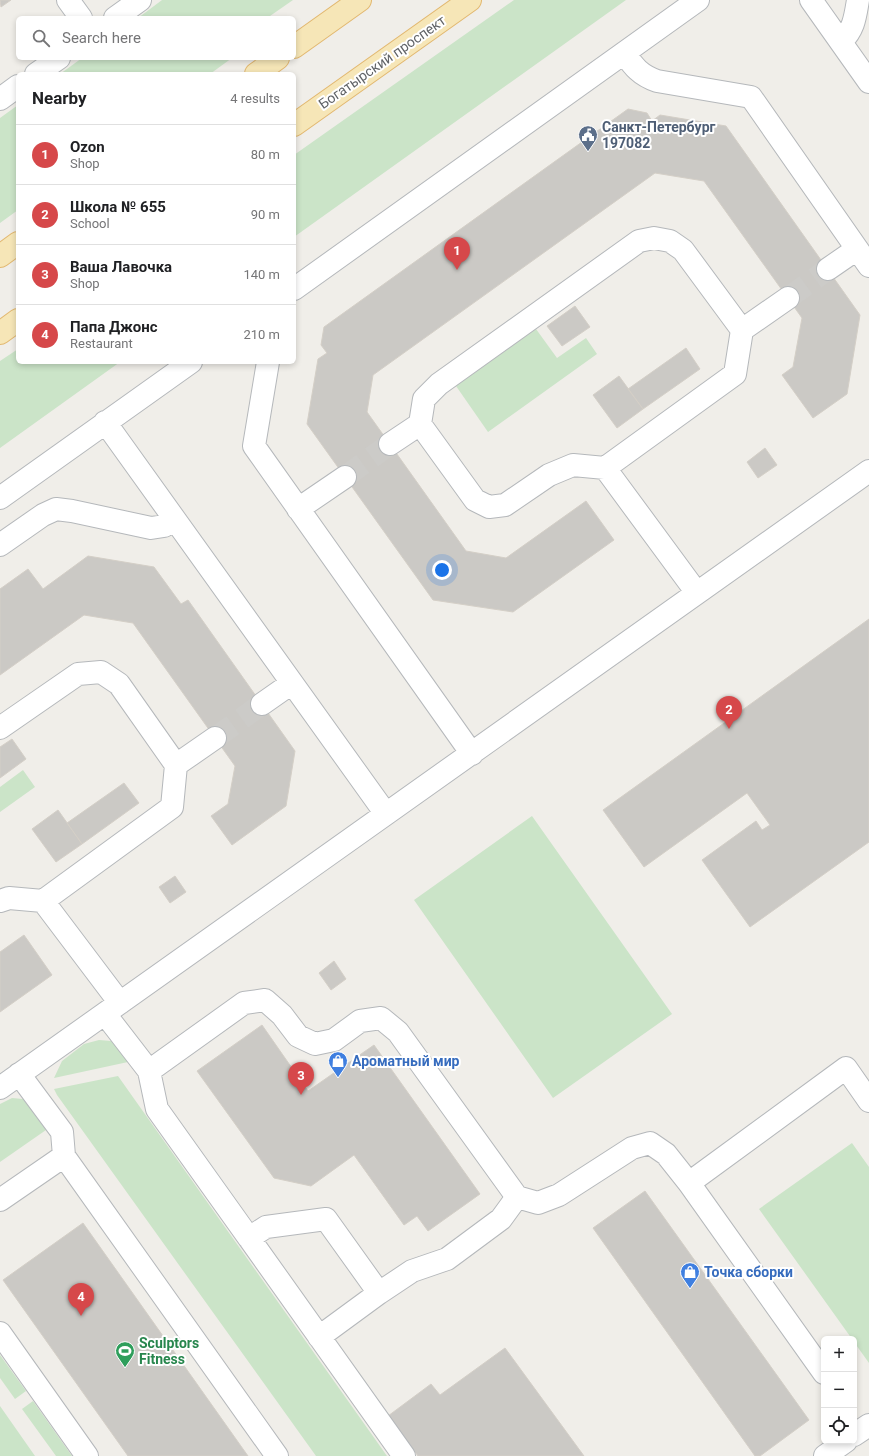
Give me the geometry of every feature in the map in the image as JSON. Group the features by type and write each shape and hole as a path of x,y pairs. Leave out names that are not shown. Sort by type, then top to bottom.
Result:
{"main road":[{"path":"296,46 360,0"},
{"name":"Богатырский проспект","path":"296,124 470,0"},
{"path":"259,72 275,60"},
{"path":"0,256 16,244"},
{"path":"0,333 16,321"}],"street":[{"path":"68,0 80,16"},
{"path":"118,16 140,0"},
{"path":"296,288 698,0"},
{"path":"810,0 869,82"},
{"path":"841,42 849,34 855,20 858,0"},
{"path":"624,53 636,69 646,77 657,81 751,97 863,257 828,269"},
{"path":"39,72 56,60"},
{"path":"0,99 16,87"},
{"path":"654,238 670,241 683,250 742,330 735,374 606,468 574,465 549,475 505,505 489,507 475,500 420,424 424,399 439,384 639,242 654,238"},
{"path":"742,330 788,298"},
{"path":"0,498 188,364"},
{"path":"268,364 254,446 472,754"},
{"path":"105,422 386,814"},
{"path":"390,444 420,424"},
{"path":"606,468 697,593"},
{"path":"0,1088 869,471"},
{"path":"298,509 345,477"},
{"path":"0,545 43,514 56,510 72,511 151,528 164,526 175,520"},
{"path":"0,728 78,674 101,672 119,684 176,765 172,807 43,901 9,898 0,901"},
{"path":"262,704 292,683"},
{"path":"176,765 215,738"},
{"path":"43,901 112,1009 149,1071 157,1109 404,1456"},
{"path":"149,1071 244,1003 265,1000 282,1015 298,1036 315,1044 334,1040 360,1021 381,1018 398,1032 517,1197 538,1203 559,1195 632,1148 650,1143 666,1154 823,1372"},
{"path":"688,1183 846,1068 869,1101"},
{"path":"19,1074 62,1132 64,1156 277,1456"},
{"path":"0,1200 64,1156"},
{"path":"319,1337 412,1271 447,1259 501,1219 517,1197"},
{"path":"249,1238 266,1227 326,1219 379,1293"},
{"path":"0,1333 87,1456"},
{"path":"825,1456 839,1444"}],"green space":[{"path":"162,0 293,0 270,16 141,16"},
{"path":"514,0 626,0 296,236 296,154"},
{"path":"79,60 229,60 213,72 63,72"},
{"path":"16,106 16,211 0,223 0,118"},
{"path":"536,329 557,358 586,338 597,354 488,432 456,386"},
{"path":"16,350 16,364 117,364 0,448 0,361"},
{"path":"23,770 35,787 0,812 0,787"},
{"path":"532,816 672,1014 553,1098 414,900"},
{"path":"99,1040 111,1041 123,1049 128,1062 54,1078 62,1061 84,1044"},
{"path":"118,1076 387,1456 316,1456 54,1089"},
{"path":"12,1098 23,1099 46,1130 0,1162 0,1104"},
{"path":"852,1143 869,1167 869,1363 857,1346 857,1336 850,1336 759,1209"},
{"path":"0,1355 26,1391 15,1399 0,1378"},
{"path":"33,1401 72,1456 56,1456 22,1409"},
{"path":"0,1406 35,1456 0,1456"}],"building":[{"path":"0,0 11,0 1,7"},
{"path":"628,109 647,113 652,121 660,115 726,126 860,315 847,394 813,418 782,375 793,367 802,318 704,181 655,173 373,375 367,412 466,551 506,558 586,501 614,540 513,612 433,600 307,424 318,359 327,353 321,345 324,327"},
{"path":"575,306 590,327 562,346 547,326"},
{"path":"686,348 700,369 643,409 628,389"},
{"path":"619,376 643,409 617,428 593,395"},
{"path":"765,448 777,465 758,478 747,462"},
{"path":"88,556 154,567 181,604 188,600 295,751 286,806 232,845 211,816 228,804 235,766 133,623 84,615 0,675 0,589 28,569 43,589"},
{"path":"869,619 869,842 750,927 702,860 756,821 762,830 770,825 747,793 644,867 603,810"},
{"path":"12,739 26,759 0,778 0,747"},
{"path":"124,783 139,803 82,844 67,823"},
{"path":"58,810 82,844 56,862 32,829"},
{"path":"175,876 186,892 170,903 159,887"},
{"path":"24,935 52,975 0,1012 0,952"},
{"path":"334,961 346,979 331,990 319,973"},
{"path":"262,1025 308,1091 374,1045 480,1194 428,1231 417,1216 404,1225 354,1155 311,1186 274,1178 197,1071"},
{"path":"645,1191 809,1420 760,1456 755,1456 593,1228"},
{"name":"Sculptors Fitness","path":"83,1223 248,1456 128,1456 3,1280"},
{"path":"505,1348 584,1456 418,1456 388,1416 431,1384 440,1395"}],"tunnel":[{"path":"788,298 828,269"},
{"path":"345,477 390,444"},
{"path":"215,738 262,704"}],"place":[{"name":"Санкт-Петербург 197082","path":"588,152"},
{"name":"Ozon","path":"457,270"},
{"name":"Школа № 655","path":"729,729"},
{"name":"Ароматный мир","path":"338,1078"},
{"name":"Ваша Лавочка","path":"301,1095"},
{"name":"Точка сборки","path":"690,1289"},
{"name":"Папа Джонс","path":"81,1316"},
{"name":"Sculptors Fitness","path":"125,1368"}]}
